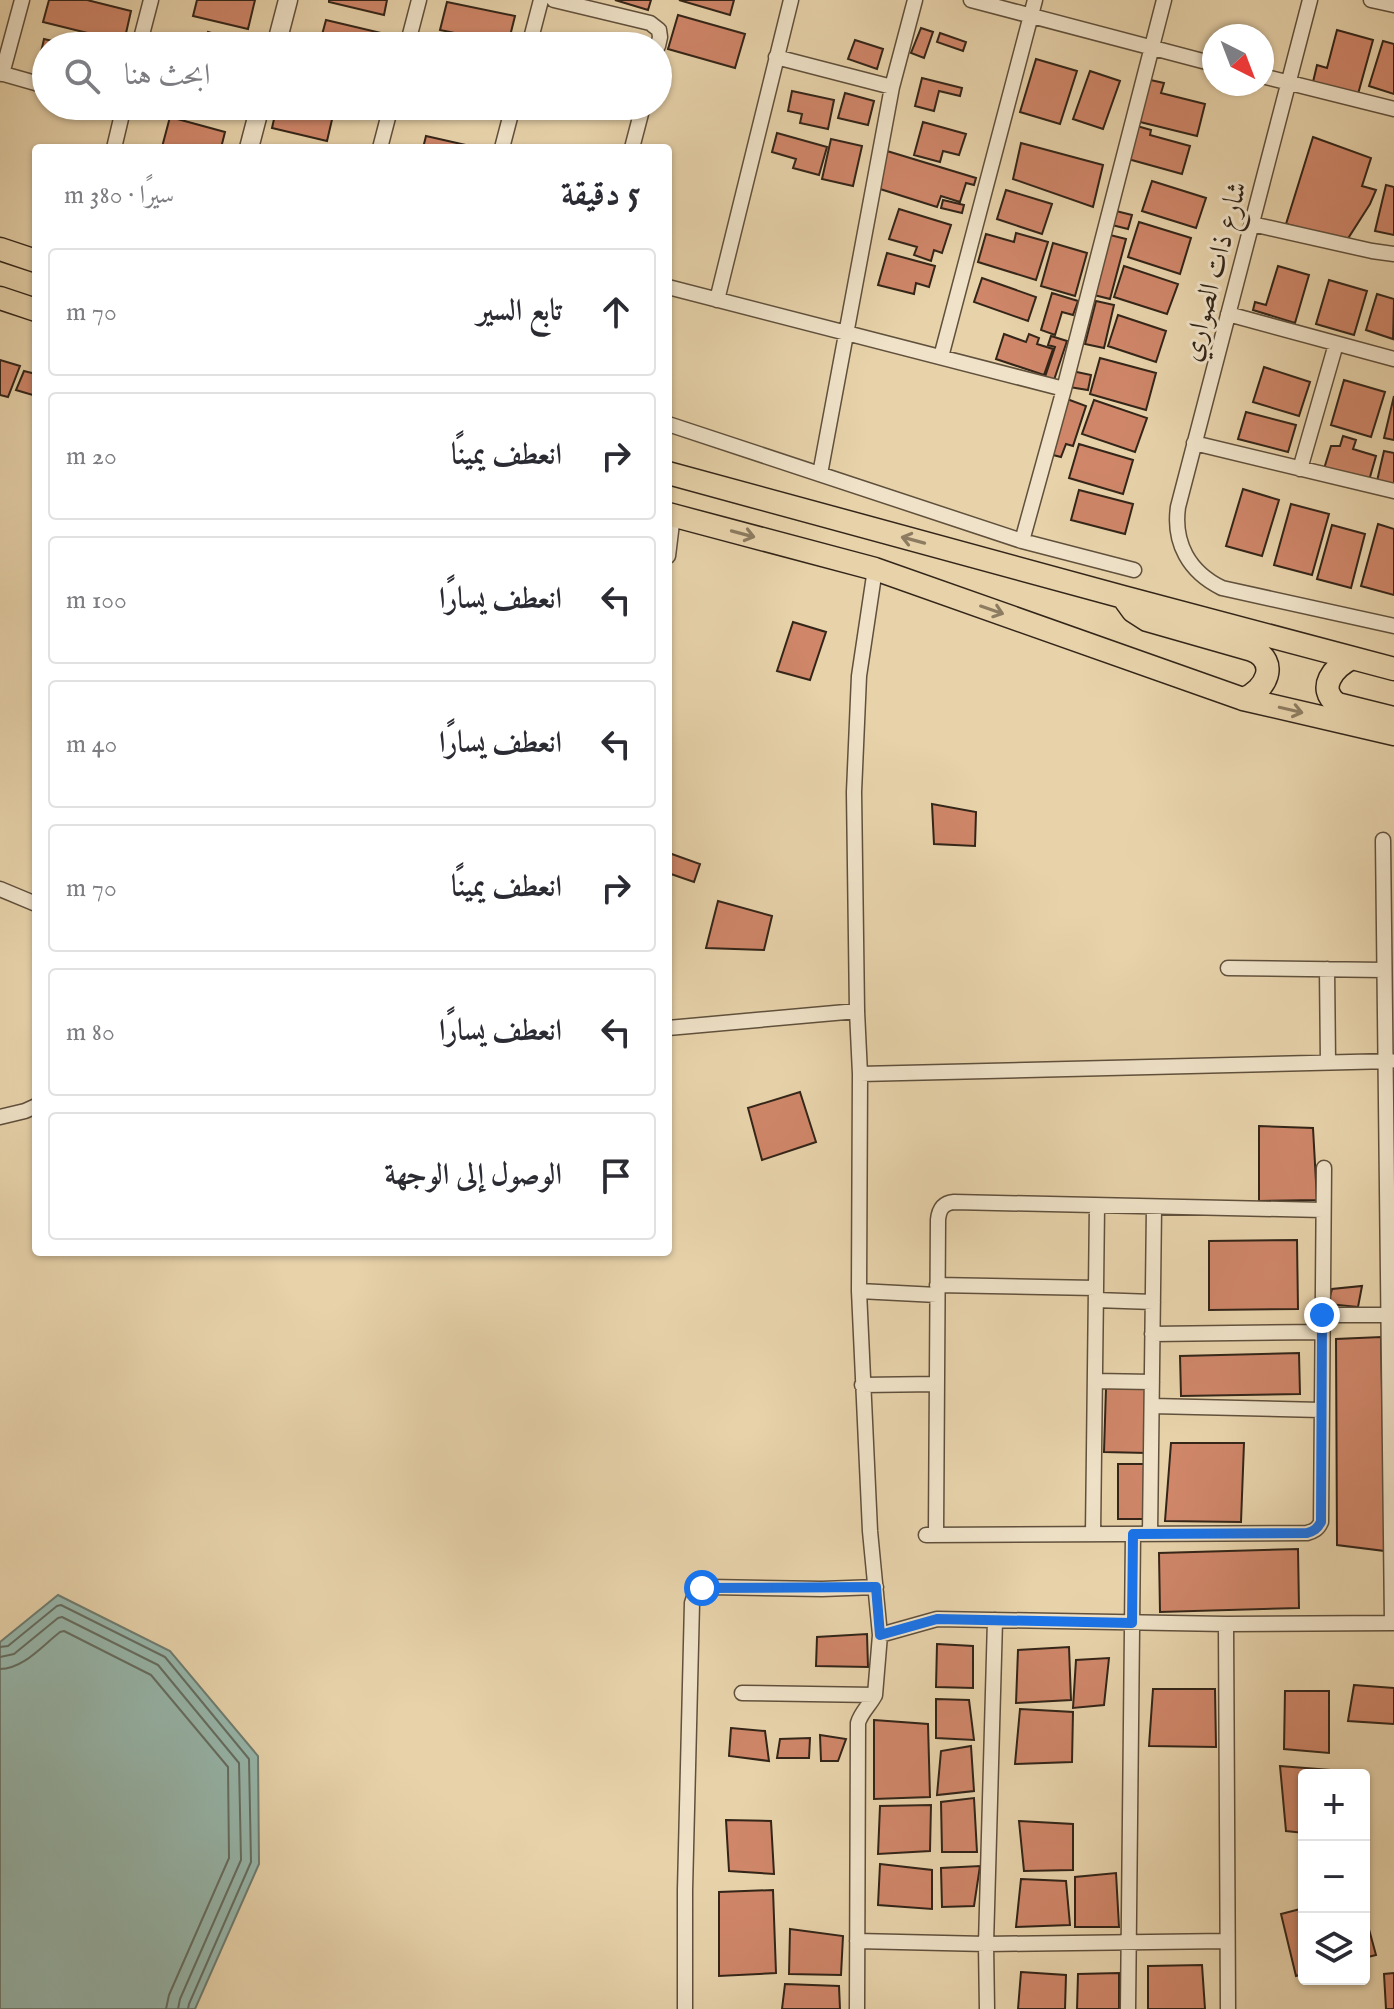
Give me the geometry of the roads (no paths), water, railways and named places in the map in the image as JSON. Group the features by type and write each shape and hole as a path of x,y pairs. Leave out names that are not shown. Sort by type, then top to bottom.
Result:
{"main road":[{"path":"0,249 32,260"},
{"path":"0,298 32,309"},
{"path":"672,474 1394,669"},
{"path":"672,515 875,569 1243,699 1394,734"},
{"path":"1123,597 1133,611 1147,620 1252,650 1262,656 1268,667 1265,680 1257,692 1243,699"},
{"path":"1352,658 1331,676 1327,690 1330,698 1337,704 1394,718"}],"street":[{"path":"22,0 1,74 32,82"},
{"path":"143,32 151,0"},
{"path":"280,32 288,0"},
{"path":"411,32 419,0"},
{"path":"533,32 541,0"},
{"path":"554,0 650,23 659,32"},
{"path":"717,300 791,0"},
{"path":"820,474 892,87 915,0"},
{"path":"971,0 1202,61"},
{"path":"941,357 1035,0"},
{"path":"1022,541 1164,0"},
{"name":"شارع ذات الصواري","path":"1310,0 1194,443 1176,519 1177,532 1185,556 1201,575 1222,588 1394,626"},
{"path":"1371,0 1394,5"},
{"path":"776,57 892,87"},
{"path":"1274,79 1394,109"},
{"path":"115,144 119,120"},
{"path":"250,144 256,120"},
{"path":"381,144 387,120"},
{"path":"503,144 509,120"},
{"path":"633,144 639,120"},
{"path":"1252,224 1394,254"},
{"path":"672,288 1064,389"},
{"path":"1228,314 1394,359"},
{"path":"1300,469 1336,344"},
{"path":"672,425 1022,541 1134,570"},
{"path":"1194,443 1394,491"},
{"path":"857,2009 858,1723 875,1695 880,1635 870,1531 859,1291 860,1074 855,763 859,676 875,569"},
{"path":"880,1635 937,1619 1226,1624 1393,1623 1390,1061 1384,970 1383,840"},
{"path":"0,889 32,902"},
{"path":"1228,968 1384,970"},
{"path":"1327,969 1328,1062"},
{"path":"672,1028 857,1011"},
{"path":"860,1074 1390,1061"},
{"path":"0,1117 32,1108"},
{"path":"1323,1210 946,1204 940,1210 938,1220 937,1384 931,1535 1313,1532 1321,1522 1324,1168"},
{"path":"1093,1534 1097,1206"},
{"path":"1150,1534 1154,1207"},
{"path":"859,1291 1096,1294 1153,1302"},
{"path":"1322,1315 1391,1316"},
{"path":"1152,1334 1322,1332"},
{"path":"1095,1381 1152,1382"},
{"path":"862,1385 937,1384"},
{"path":"1152,1406 1321,1410"},
{"path":"1128,2009 1133,1534"},
{"path":"685,2009 685,1890 692,1603 695,1593 710,1587 876,1587"},
{"path":"987,2009 995,1620"},
{"path":"1226,1624 1228,2009"},
{"path":"742,1693 875,1695"},
{"path":"857,1941 986,1944 1227,1941"}],"water":[{"path":"58,1595 170,1651 258,1756 259,1864 195,2009 0,2009 0,1642"}]}
